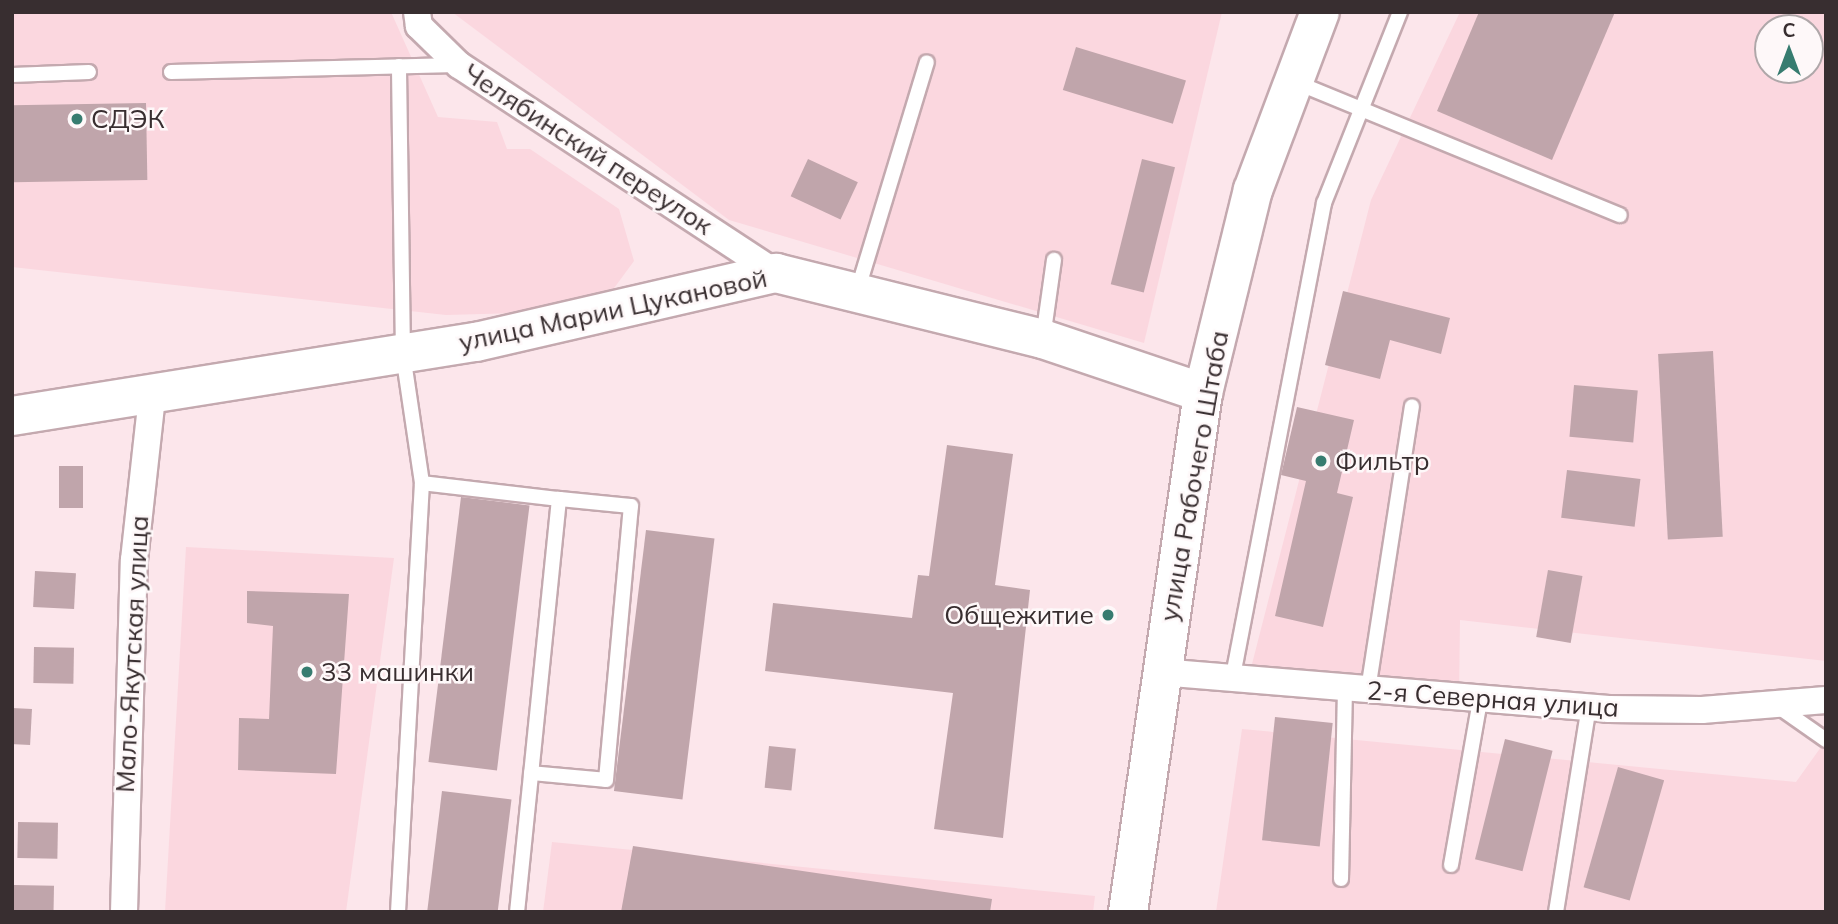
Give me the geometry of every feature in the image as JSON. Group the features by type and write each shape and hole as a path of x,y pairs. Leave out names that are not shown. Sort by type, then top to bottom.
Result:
{"street":[{"name":"Челябинский переулок","path":"418,12 419,26 459,65 776,273"},
{"name":"улица Рабочего Штаба","path":"1128,912 1160,672 1203,393 1253,190 1320,12"},
{"name":"улица Марии Цукановой","path":"12,416 152,397 403,355 776,273 1043,340 1203,393"},
{"name":"Мало-Якутская улица","path":"124,912 134,560 152,397"},
{"name":"2-я Северная улица","path":"1160,672 1232,682 1481,695 1589,707 1702,710 1826,700"}],"lane":[{"path":"1232,682 1324,203 1357,108 1400,12"},
{"path":"856,294 928,62"},
{"path":"171,72 459,65"},
{"path":"398,66 403,355 422,483 398,912"},
{"path":"12,75 89,72"},
{"path":"1294,82 1620,215"},
{"path":"1043,340 1054,260"},
{"path":"1341,879 1356,689 1412,406"},
{"path":"422,483 631,506 606,780 531,773"},
{"path":"517,912 559,499"},
{"path":"1451,865 1481,695"},
{"path":"1775,704 1826,740"},
{"path":"1556,912 1589,707"}],"shaded area":[{"path":"12,12 391,12 438,117 497,122 507,149 530,149 619,209 634,261 609,295 522,313 446,315 12,267"},
{"path":"452,12 1222,12 1144,343 729,220"},
{"path":"1460,12 1826,12 1826,661 1460,620 1459,698 1252,664 1371,200"},
{"path":"186,547 394,558 346,912 165,912"},
{"path":"1242,729 1796,782 1826,740 1826,912 1216,912"},
{"path":"552,842 1095,896 1093,912 543,912"}],"building":[{"path":"1479,12 1615,12 1552,160 1437,111"},
{"path":"1076,47 1186,81 1173,124 1063,90"},
{"path":"146,103 147,180 13,182 12,105"},
{"path":"808,159 858,182 841,219 791,196"},
{"path":"1142,159 1175,167 1144,292 1111,284"},
{"path":"1343,291 1450,318 1441,354 1390,340 1380,379 1325,365"},
{"path":"1713,351 1723,537 1668,540 1658,354"},
{"path":"1574,385 1638,391 1633,442 1569,437"},
{"path":"1297,407 1354,420 1337,493 1353,497 1323,627 1275,616 1306,481 1281,475"},
{"path":"947,445 1013,454 995,585 1030,590 1003,838 934,829 953,693 765,671 773,603 912,618 918,575 929,576"},
{"path":"59,466 83,466 83,508 59,508"},
{"path":"1567,470 1640,479 1635,527 1561,518"},
{"path":"461,497 529,505 497,770 428,762"},
{"path":"646,530 714,538 682,799 614,791"},
{"path":"1548,570 1582,576 1571,643 1536,637"},
{"path":"35,571 76,573 74,609 33,607"},
{"name":"33 машинки","path":"247,591 349,594 336,774 238,770 239,718 269,719 273,626 247,623"},
{"path":"34,647 74,648 73,684 33,683"},
{"path":"12,708 32,709 30,745 12,744"},
{"path":"1275,717 1333,723 1320,846 1262,840"},
{"path":"1505,739 1553,751 1523,871 1475,859"},
{"path":"769,746 796,749 791,791 765,788"},
{"path":"1618,767 1664,780 1630,900 1584,887"},
{"path":"442,791 511,800 498,912 427,912"},
{"path":"18,822 58,823 57,859 17,858"},
{"path":"633,846 992,899 990,912 621,912"},
{"path":"14,885 54,886 54,912 14,912"}],"place":[{"name":"СДЭК","path":"77,119"},
{"name":"Фильтр","path":"1321,461"},
{"name":"Общежитие","path":"1108,615"},
{"name":"33 машинки","path":"307,672"}]}
